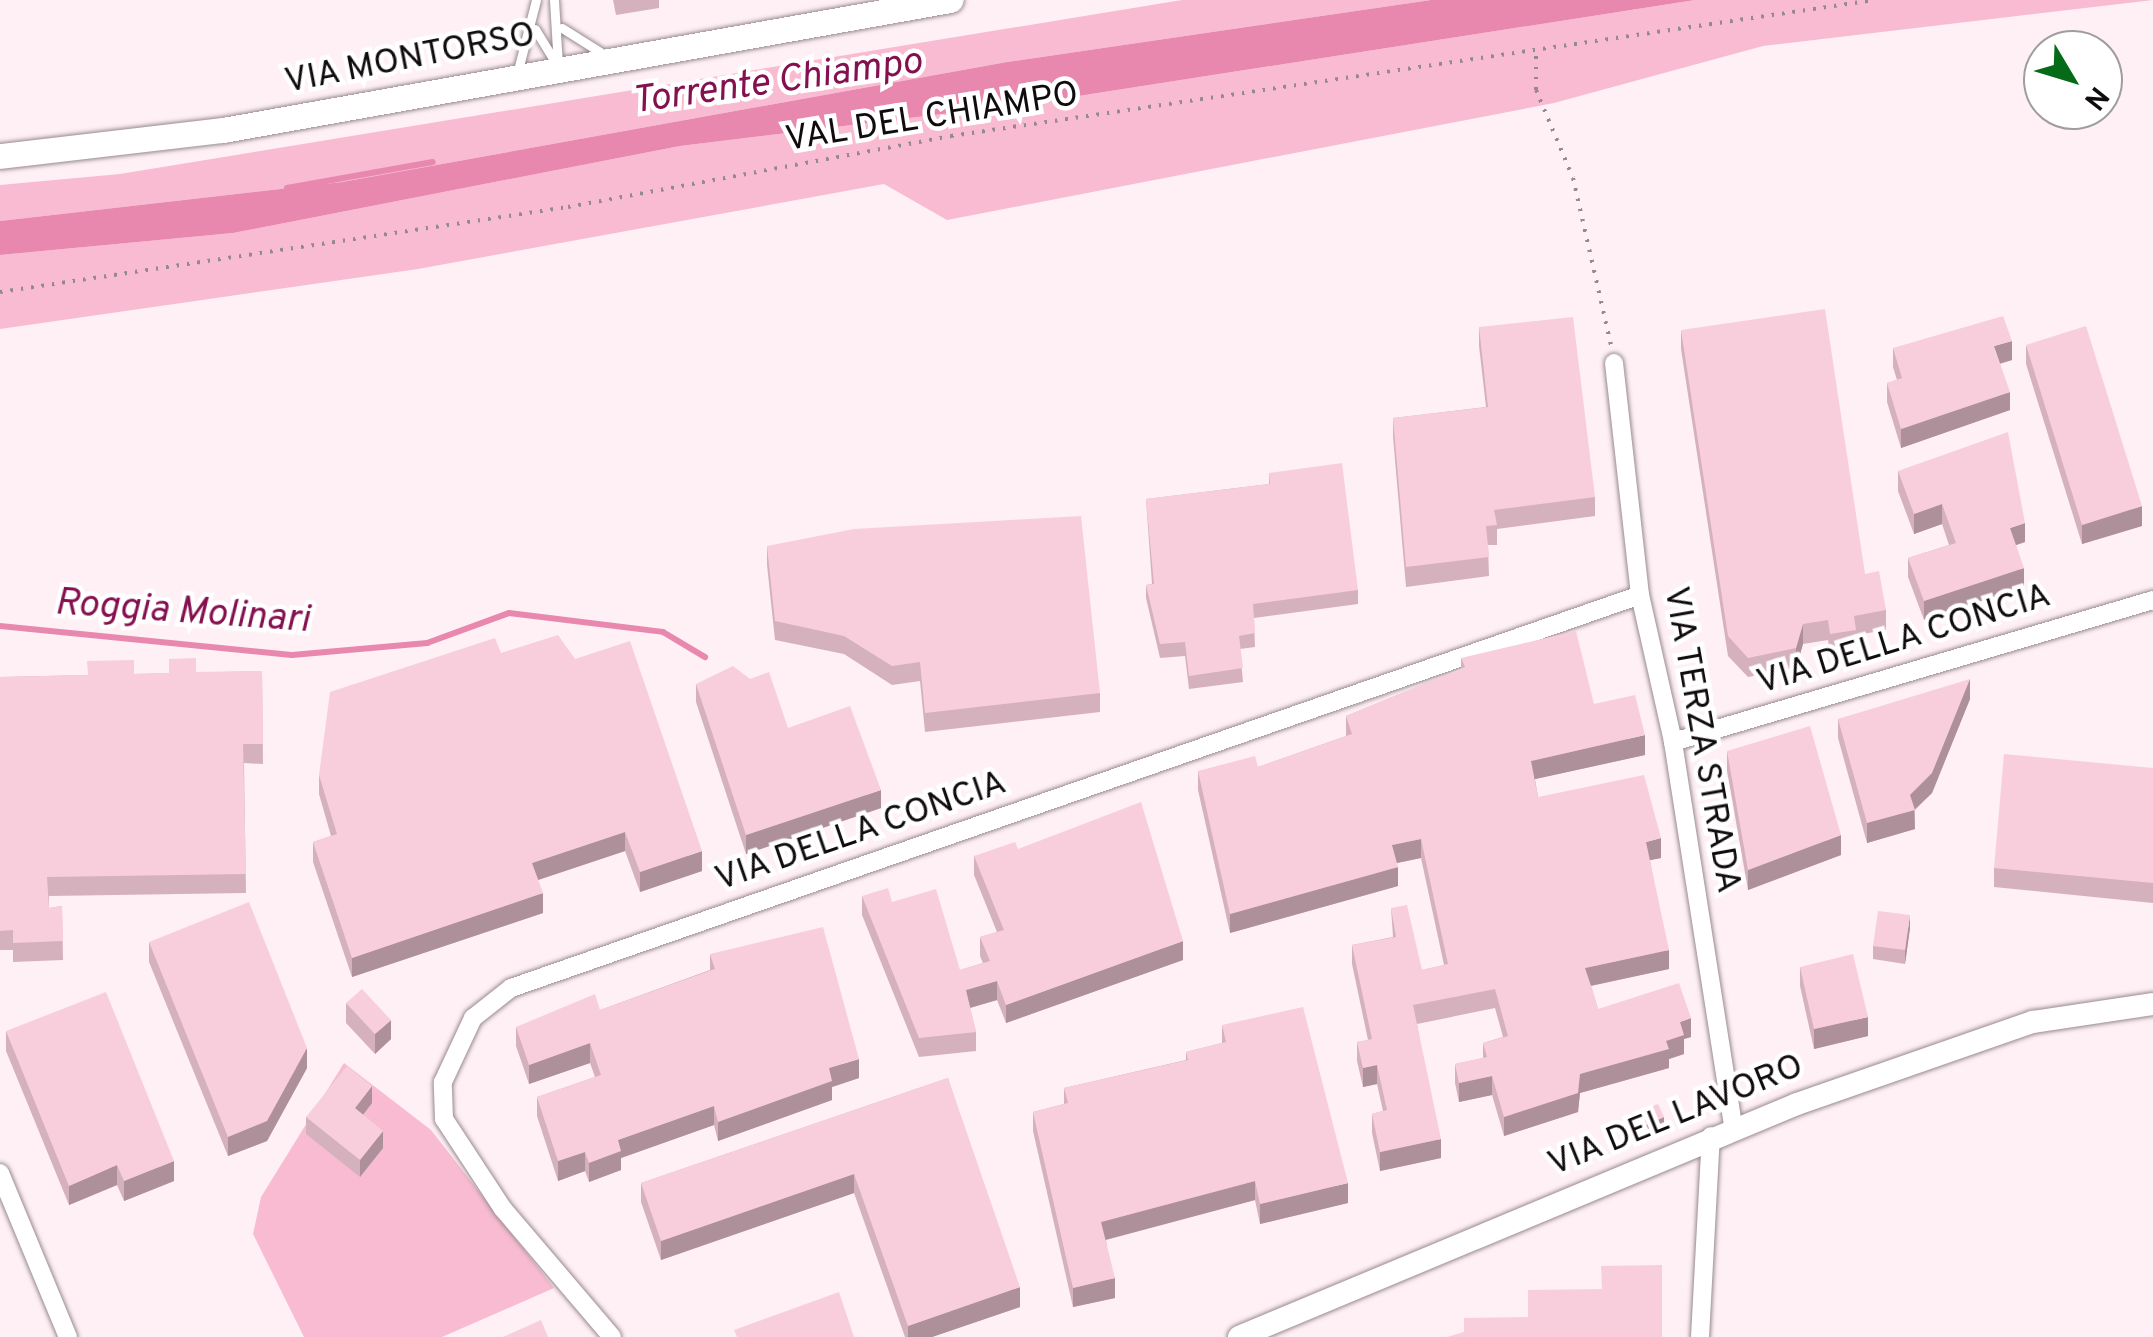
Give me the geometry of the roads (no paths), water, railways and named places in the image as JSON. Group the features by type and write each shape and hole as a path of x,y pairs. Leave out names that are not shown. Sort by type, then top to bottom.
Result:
{"main road":[{"name":"VIA MONTORSO","path":"0,156 223,130 558,66 950,0"}],"street":[{"name":"VIA TERZA STRADA","path":"1614,363 1640,595 1673,742 1722,1131 1700,1337"},
{"name":"VIA DELLA CONCIA","path":"612,1337 503,1209 444,1119 443,1082 473,1018 512,988 1640,595"},
{"name":"VIA DELLA CONCIA","path":"1673,742 2153,600"},
{"name":"VIA DEL LAVORO","path":"1239,1337 1722,1131 2033,1022 2153,1004"},
{"path":"0,1172 68,1337"}],"lane":[{"path":"516,75 535,29 536,0"},
{"path":"554,0 562,28 558,66"},
{"path":"562,28 610,58"},
{"path":"535,29 558,66"}],"waterway":[{"name":"Torrente Chiampo","path":"287,188 433,162"},
{"name":"Roggia Molinari","path":"0,626 292,655 427,643 509,613 663,632 705,657"}]}
